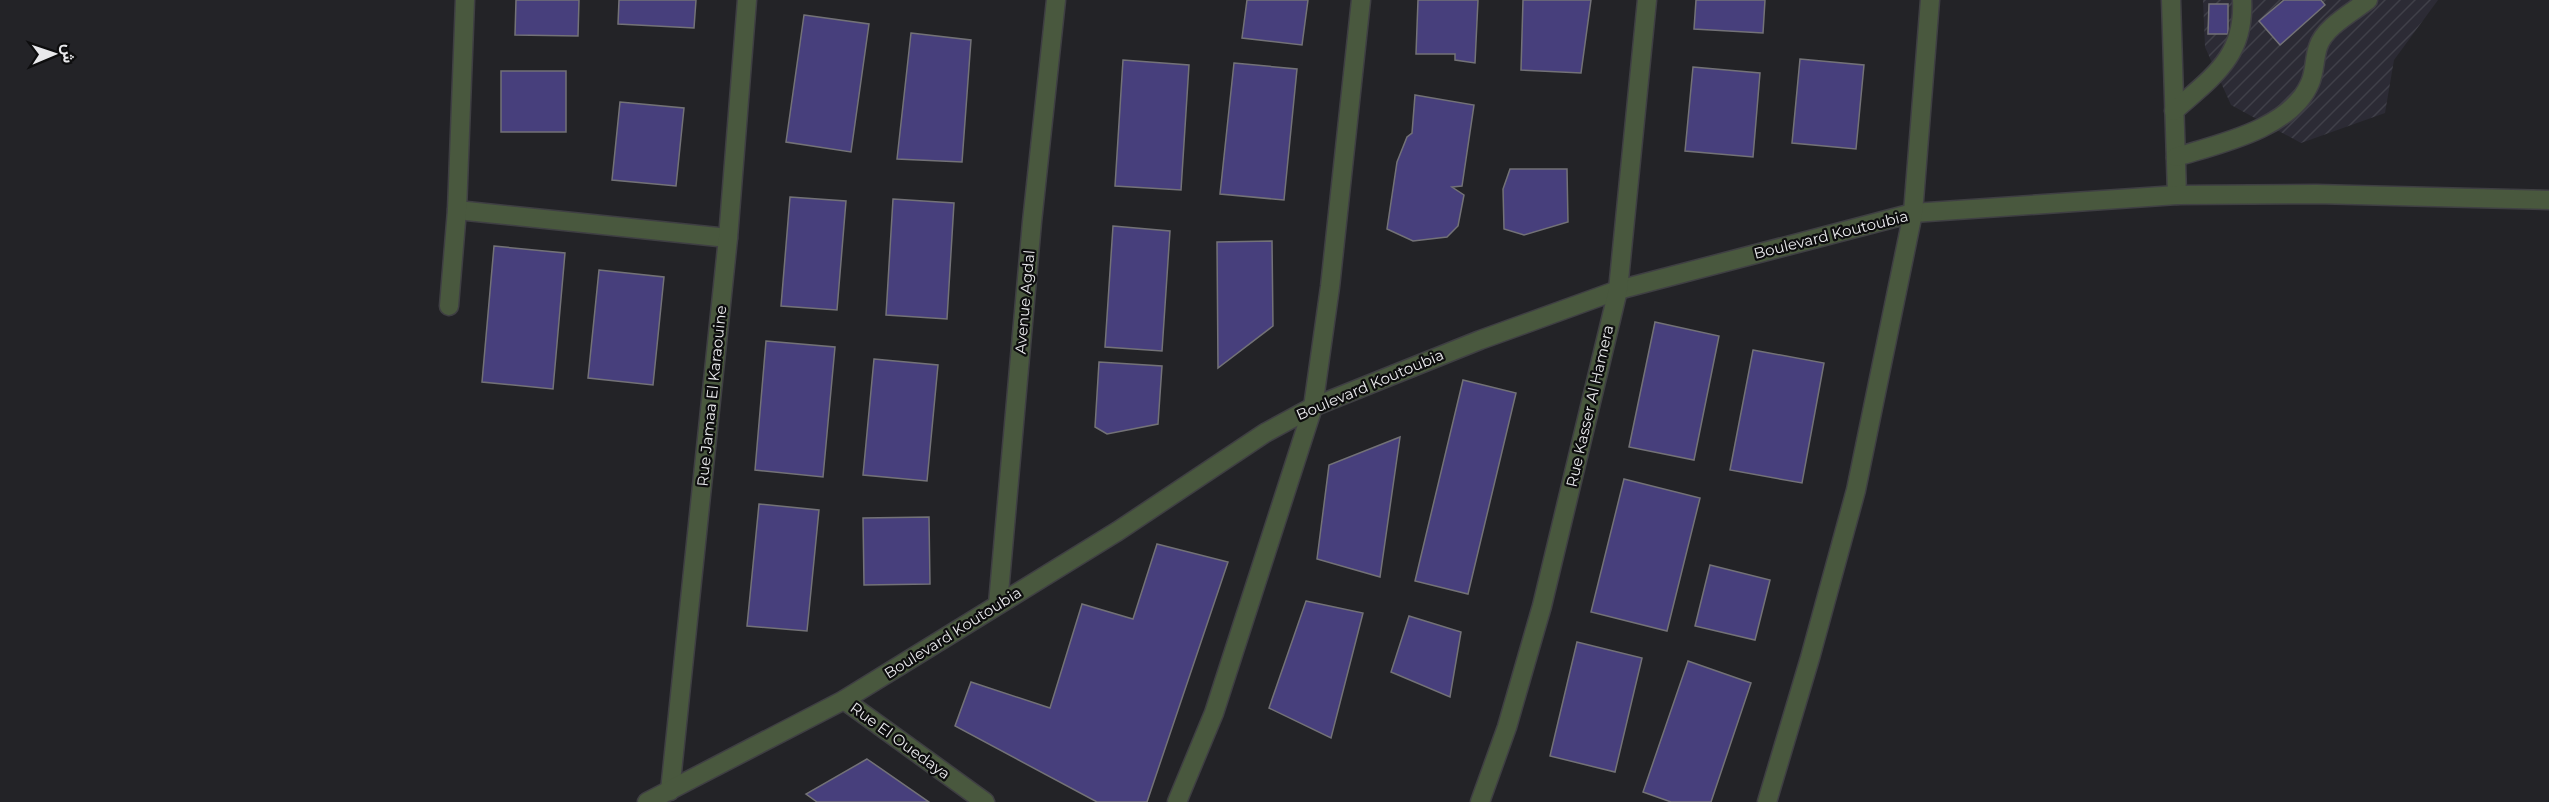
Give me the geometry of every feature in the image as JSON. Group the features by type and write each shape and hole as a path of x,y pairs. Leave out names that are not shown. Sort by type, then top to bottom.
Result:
{"street":[{"path":"449,306 458,210 465,0"},
{"name":"Rue Jamaa El Karaouine","path":"670,791 728,238 747,0"},
{"name":"Avenue Agdal","path":"998,604 1032,222 1056,0"},
{"path":"1177,802 1214,713 1313,407 1336,242 1361,0"},
{"name":"Rue Kasser Al Hamera","path":"1480,802 1506,727 1542,606 1618,290 1647,0"},
{"path":"1767,802 1810,658 1856,490 1913,213 1930,0"},
{"path":"2171,0 2177,195"},
{"path":"2176,157 2258,131 2296,103 2310,84 2318,45 2326,33 2368,0"},
{"path":"2174,111 2213,76 2235,50 2246,3"},
{"name":"Boulevard Koutoubia","path":"647,802 844,700 1119,531 1264,433 1313,407 1480,340 1618,290 1913,213 2177,195 2316,194 2549,200"},
{"path":"458,210 728,238"},
{"name":"Rue El Ouedaya","path":"844,700 985,802"}],"shaded area":[{"path":"2203,0 2438,0 2394,60 2385,113 2301,143 2231,105 2205,47"}],"building":[{"path":"516,0 579,0 578,36 515,35"},
{"path":"619,0 696,0 694,28 618,24"},
{"path":"1247,0 1308,0 1302,45 1242,38"},
{"path":"1418,0 1478,0 1475,63 1455,60 1455,54 1416,54"},
{"path":"1523,0 1591,0 1581,73 1521,70"},
{"path":"1696,0 1765,0 1763,33 1694,29"},
{"path":"2284,0 2321,0 2325,5 2280,45 2259,21"},
{"path":"2209,4 2228,4 2228,34 2208,34"},
{"path":"804,15 869,24 851,152 786,142"},
{"path":"911,33 971,40 962,162 897,159"},
{"path":"1800,59 1864,65 1856,149 1792,143"},
{"path":"1123,60 1189,65 1181,190 1115,186"},
{"path":"1234,63 1297,69 1284,200 1220,194"},
{"path":"1693,67 1760,73 1753,157 1685,151"},
{"path":"501,71 566,71 566,132 501,132"},
{"path":"1415,95 1474,105 1462,186 1452,187 1464,195 1458,226 1447,237 1413,241 1387,229 1397,162 1407,137 1412,133"},
{"path":"620,102 684,108 676,186 612,180"},
{"path":"1510,169 1567,169 1568,222 1524,235 1504,229 1503,189"},
{"path":"790,197 846,201 837,310 781,306"},
{"path":"893,199 954,203 947,319 886,315"},
{"path":"1113,226 1170,231 1162,351 1105,347"},
{"path":"1272,241 1273,326 1218,368 1217,242"},
{"path":"494,246 565,253 553,389 482,382"},
{"path":"599,270 664,277 653,385 588,378"},
{"path":"1655,322 1719,336 1694,460 1629,447"},
{"path":"766,341 835,347 823,477 755,470"},
{"path":"1753,350 1824,363 1802,483 1730,470"},
{"path":"874,359 938,365 927,481 863,475"},
{"path":"1099,362 1162,366 1158,424 1107,434 1095,427"},
{"path":"1463,380 1516,393 1468,594 1415,581"},
{"path":"1400,437 1380,577 1317,559 1329,465"},
{"path":"1624,479 1700,498 1667,631 1591,612"},
{"path":"759,504 819,510 807,631 747,626"},
{"path":"929,517 930,584 864,585 863,518"},
{"path":"1157,544 1228,562 1147,802 1097,802 955,726 971,682 1050,708 1082,604 1133,619"},
{"path":"1710,565 1770,580 1755,640 1695,626"},
{"path":"1306,601 1363,613 1331,738 1269,708"},
{"path":"1409,616 1461,632 1450,697 1391,672"},
{"path":"1577,642 1642,658 1615,772 1550,756"},
{"path":"1688,661 1751,683 1711,802 1671,802 1643,792"},
{"path":"867,759 929,802 817,802 806,794"}]}
